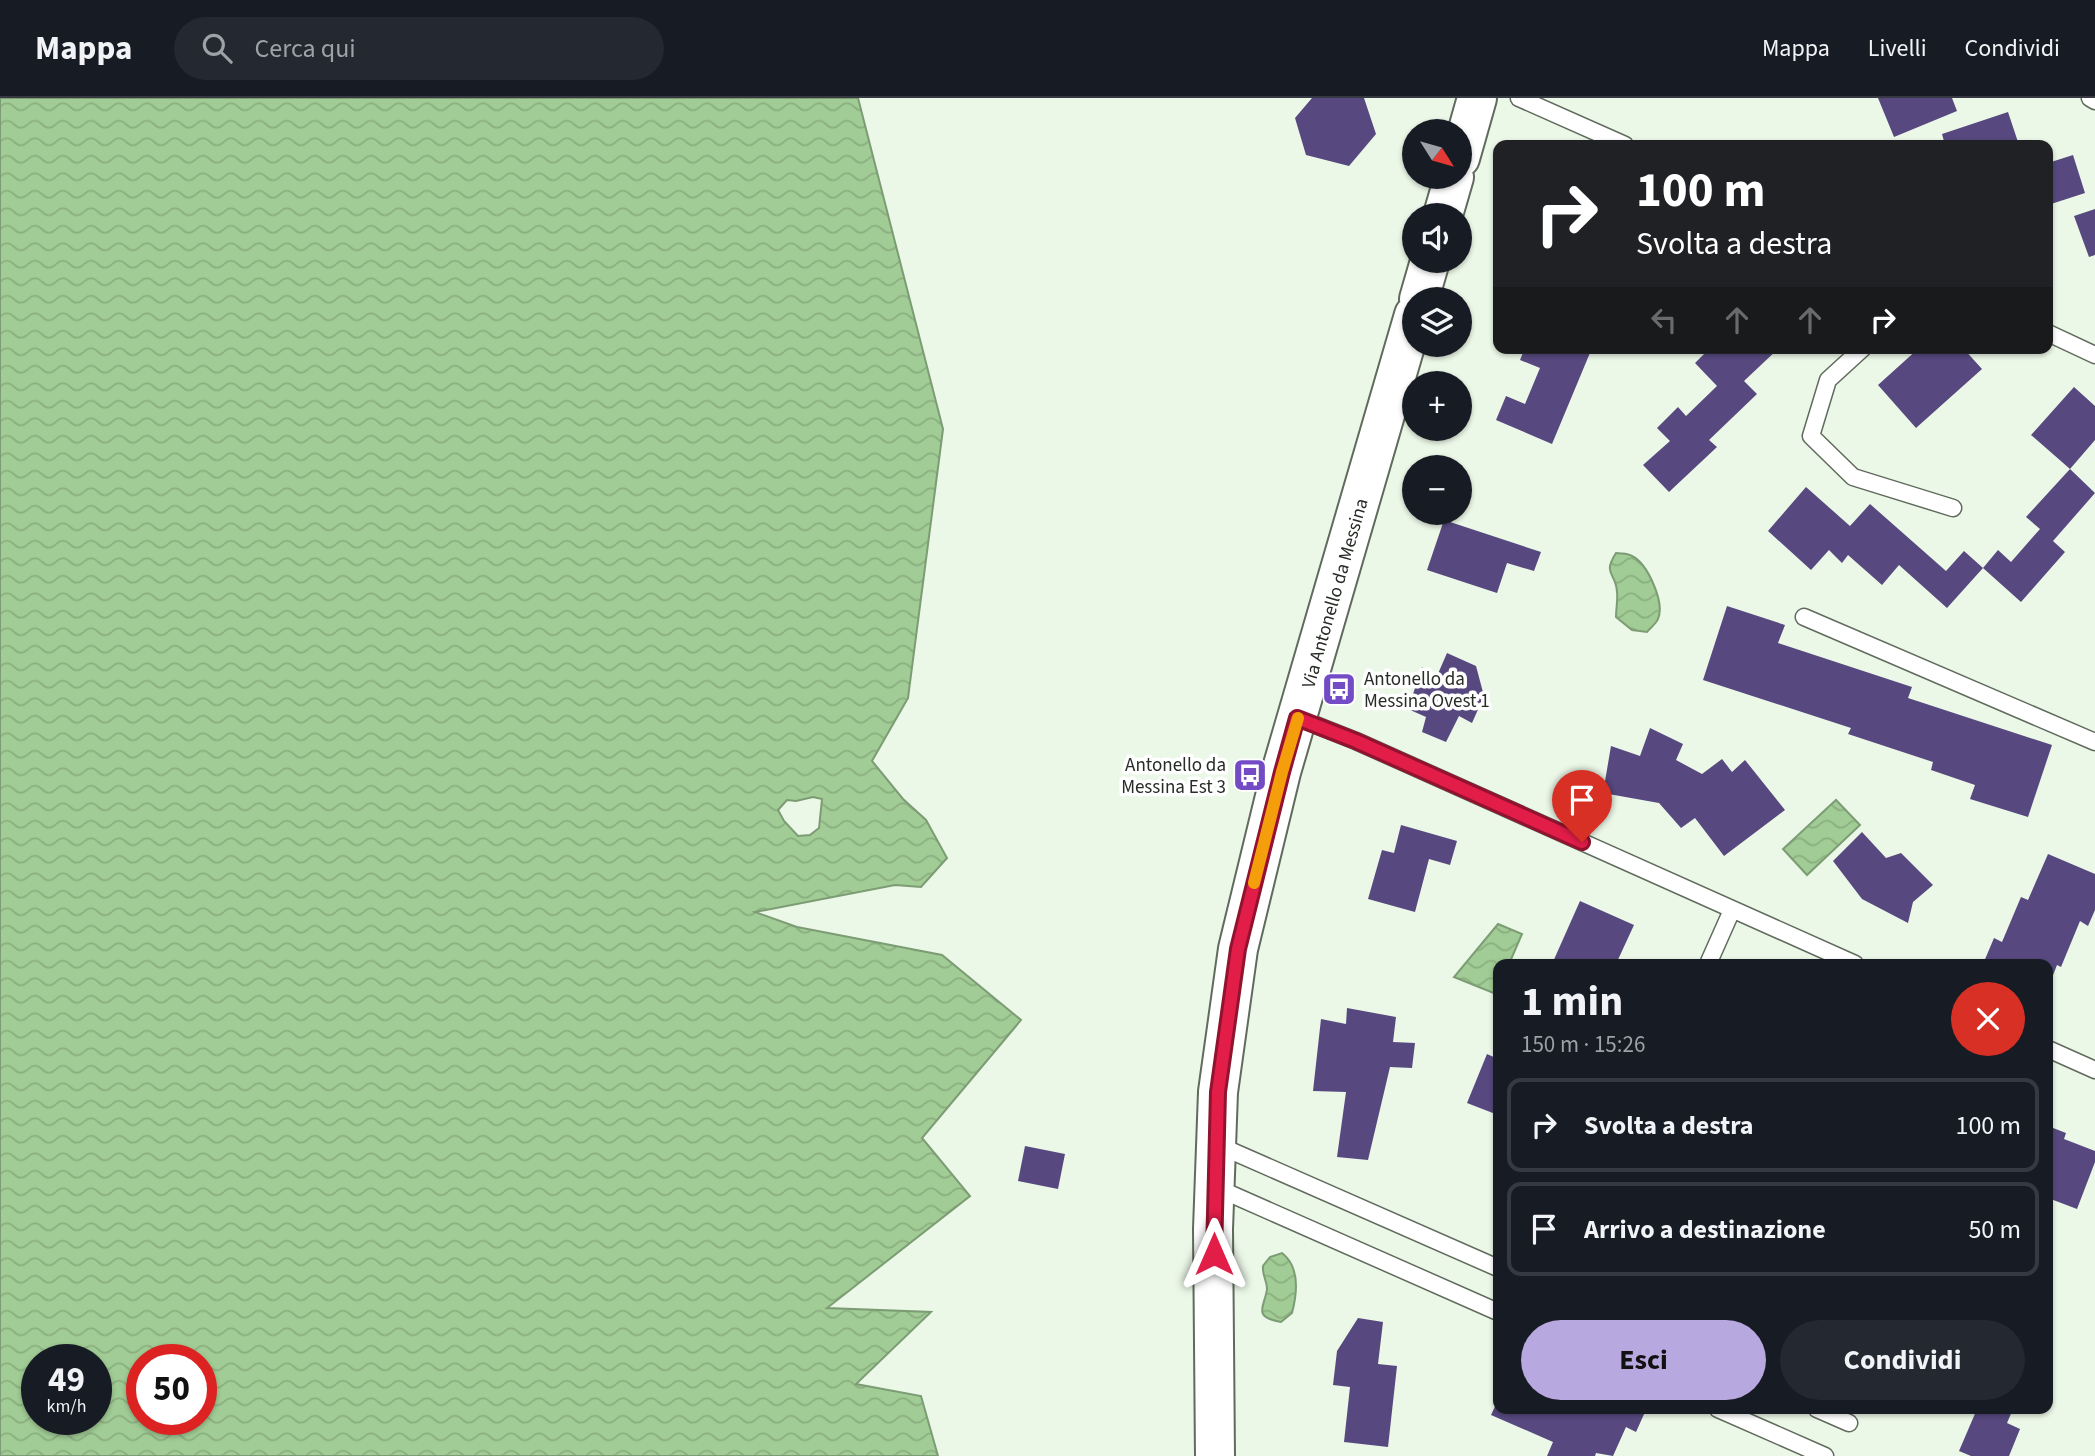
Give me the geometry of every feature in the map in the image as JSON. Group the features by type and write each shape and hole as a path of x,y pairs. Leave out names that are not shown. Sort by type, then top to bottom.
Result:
{"main road":[{"path":"1470,119 1476,98"},
{"name":"Via Antonello da Messina","path":"1216,1456 1214,1187 1218,1092 1238,949 1282,772 1402,356"}],"lane":[{"path":"1519,98 1614,140"},
{"path":"2090,98 2095,101"},
{"path":"2053,335 2095,355"},
{"path":"1856,354 1828,380 1811,436 1853,477 1953,508"},
{"path":"1804,617 2095,742"},
{"path":"1297,718 1356,741 1844,959"},
{"path":"1710,959 1732,910"},
{"path":"2053,1051 2095,1070"},
{"path":"1216,1144 1493,1266"},
{"path":"1214,1187 1493,1309"},
{"path":"1729,1414 1825,1456"},
{"path":"1828,1414 1849,1423"}],"water":[{"path":"0,98 858,98 943,429 908,698 872,761 903,799 926,820 947,858 921,887 895,885 755,912 797,927 942,955 1021,1020 922,1138 970,1196 827,1308 931,1312 856,1384 921,1396 938,1456 0,1456","holes":["813,797 822,799 819,828 810,835 798,836 778,810 787,800"]},
{"path":"1616,553 1629,554 1638,560 1654,584 1660,612 1657,621 1647,632 1632,630 1616,617 1617,592 1610,566"},
{"path":"1836,800 1860,825 1807,875 1783,849"},
{"path":"1498,924 1522,934 1511,959 1493,959 1493,993 1454,977"},
{"path":"1282,1253 1292,1266 1296,1289 1292,1313 1281,1322 1266,1317 1262,1310 1267,1289 1263,1266 1270,1257"}],"building":[{"path":"1312,98 1364,98 1376,134 1349,166 1306,155 1295,118"},
{"path":"1878,98 1952,98 1957,111 1894,137"},
{"path":"2008,112 2017,140 1944,140 1942,134"},
{"path":"2073,155 2085,193 2053,203 2053,161"},
{"path":"2095,209 2095,255 2089,257 2074,216"},
{"path":"1522,354 1590,354 1552,444 1496,420 1506,396 1525,404 1540,368 1520,360"},
{"path":"1704,354 1773,354 1744,381 1757,394 1709,440 1717,447 1669,492 1643,465 1670,441 1657,428 1678,407 1686,416 1717,386 1695,363"},
{"path":"1912,354 1968,354 1982,369 1916,428 1878,385"},
{"path":"2074,387 2095,406 2095,440 2070,469 2031,435"},
{"path":"2070,469 2095,493 2053,541 2065,552 2021,602 1983,568 1998,550 2011,562 2040,529 2026,517"},
{"path":"1806,487 1850,526 1870,504 1946,571 1964,551 1983,568 1947,608 1899,565 1882,585 1848,555 1842,563 1829,550 1811,570 1768,531"},
{"path":"1442,525 1459,525 1541,552 1534,571 1507,563 1497,593 1427,570"},
{"path":"1727,606 1785,625 1778,643 1912,687 1908,698 2052,745 2028,817 1970,799 1975,785 1931,770 1933,762 1848,734 1851,728 1703,680"},
{"path":"1447,653 1476,666 1484,696 1472,723 1459,716 1446,742 1422,732 1426,717 1408,709 1422,667 1437,676"},
{"path":"1650,728 1683,744 1676,760 1702,774 1722,759 1732,772 1745,760 1785,810 1724,856 1695,818 1681,828 1659,803 1603,793 1611,746 1640,756"},
{"path":"1401,825 1457,841 1450,865 1429,859 1415,912 1368,899 1382,850 1394,853"},
{"path":"1862,832 1886,858 1901,853 1933,885 1913,902 1908,923 1862,899 1833,861"},
{"path":"2048,854 2095,874 2095,910 2088,926 2080,921 2061,967 2057,965 2053,975 2053,959 1985,959 1994,938 2002,942 2021,897 2028,900"},
{"path":"1580,901 1634,925 1618,959 1554,959"},
{"path":"1347,1008 1396,1017 1393,1042 1415,1043 1412,1068 1390,1067 1368,1160 1337,1157 1346,1092 1313,1091 1321,1019 1346,1024"},
{"path":"1487,1054 1493,1057 1493,1113 1467,1103"},
{"path":"2053,1128 2066,1133 2064,1139 2095,1151 2095,1162 2077,1209 2053,1200"},
{"path":"1025,1146 1065,1154 1058,1189 1018,1181"},
{"path":"1358,1318 1383,1322 1378,1364 1397,1366 1388,1447 1344,1442 1350,1387 1333,1385 1337,1351"},
{"path":"1493,1411 1493,1414 1644,1414 1636,1432 1626,1427 1613,1456 1596,1453 1595,1456 1547,1456 1553,1442 1491,1415"},
{"path":"1975,1414 2011,1414 2007,1423 2020,1429 2009,1456 1971,1456 1959,1451"}],"slow traffic":[{"path":"1254,883 1298,718"}],"place":[{"name":"Antonello da Messina Ovest 1","path":"1339,689"},
{"name":"Antonello da Messina Est 3","path":"1250,775"}],"route":[{"path":"1214,1254 1218,1092 1238,949 1297,718 1356,741 1582,842"}]}
